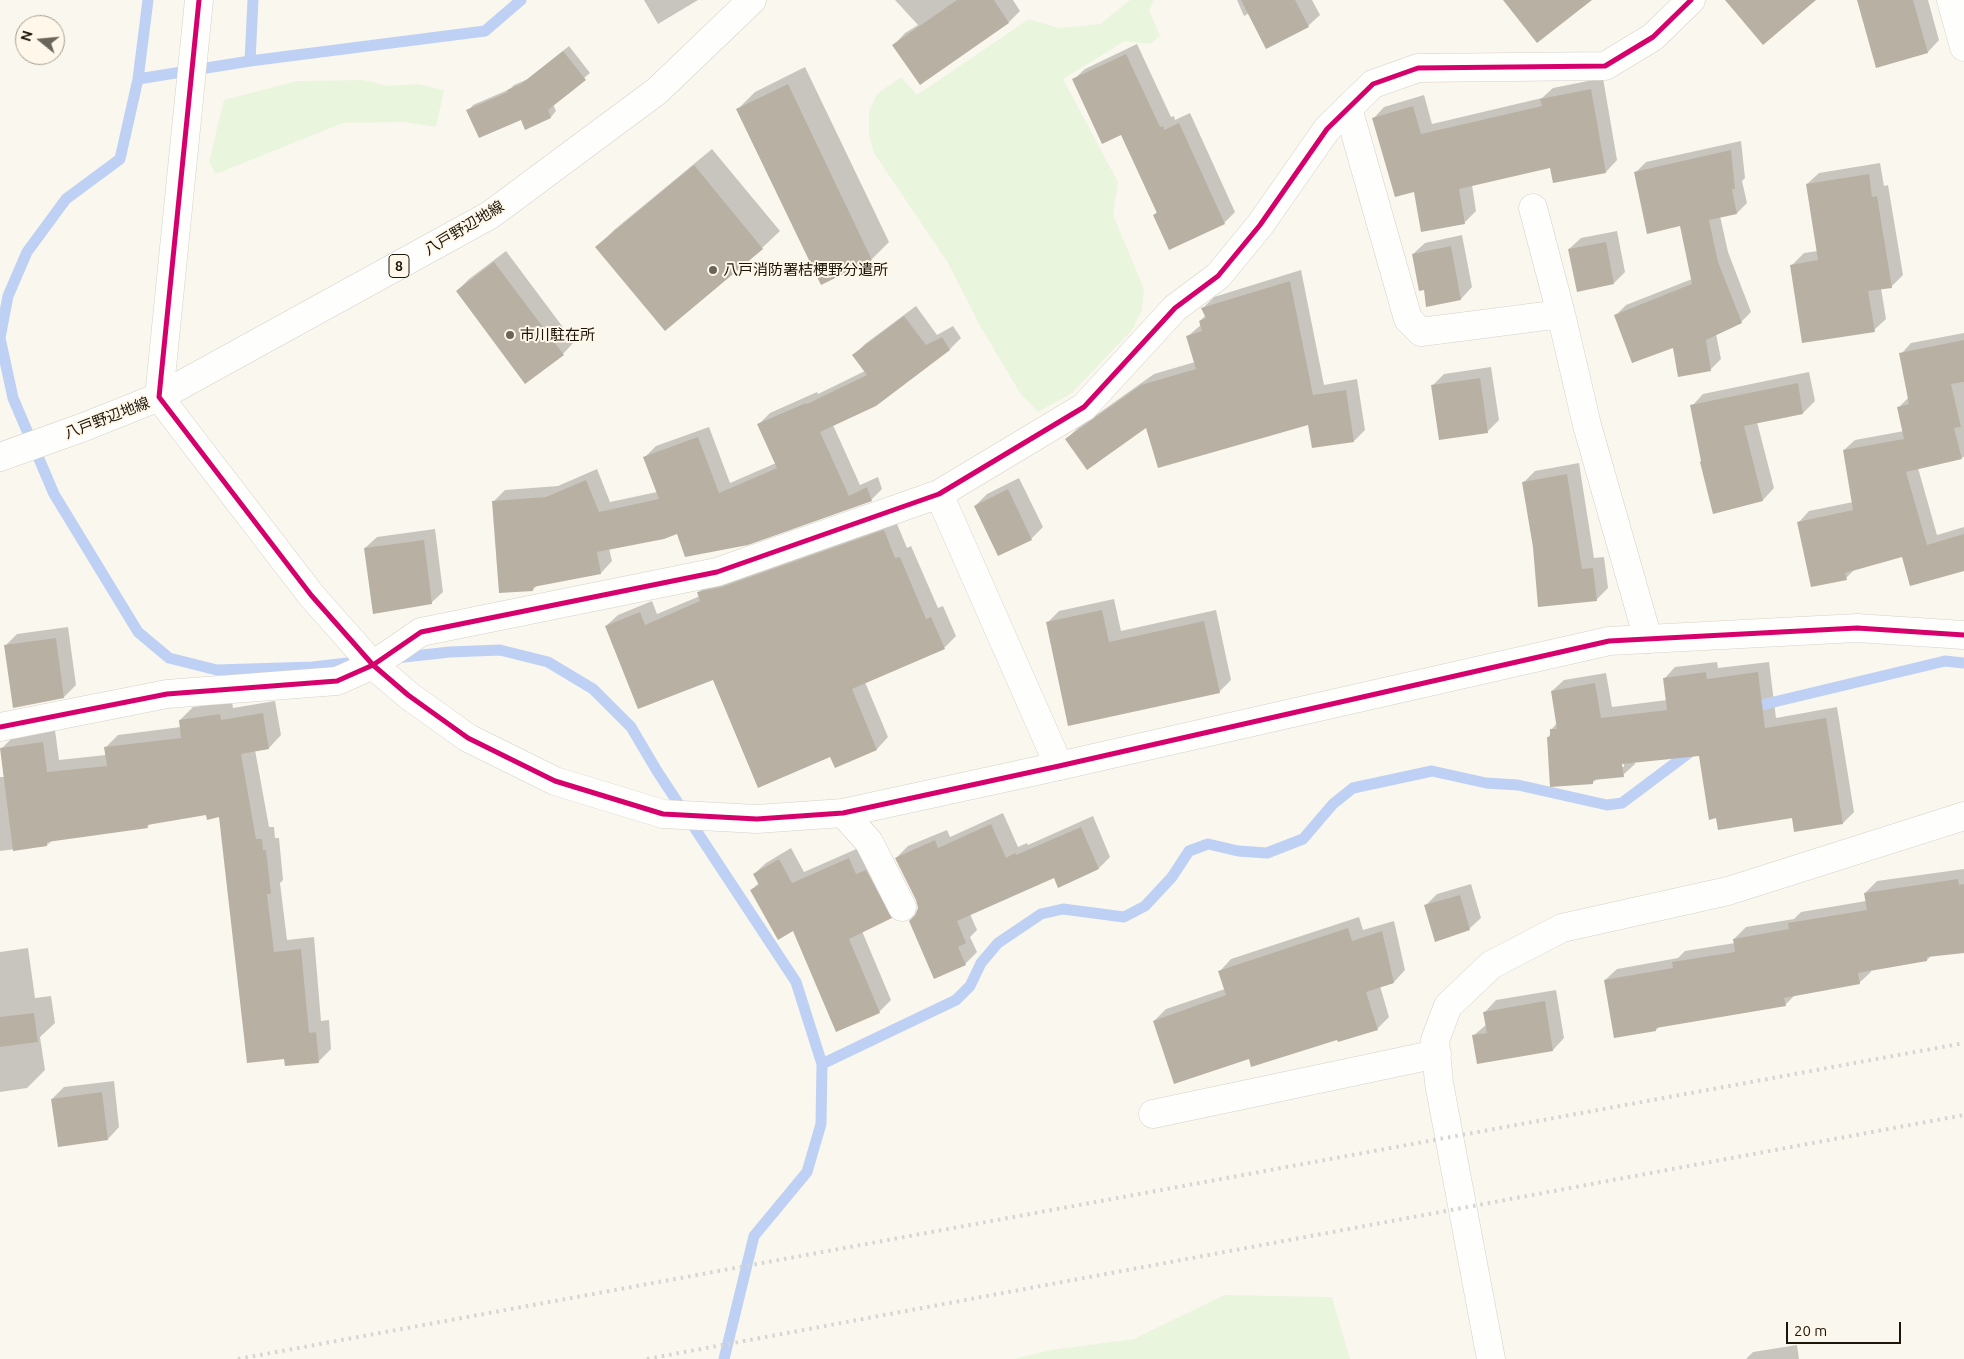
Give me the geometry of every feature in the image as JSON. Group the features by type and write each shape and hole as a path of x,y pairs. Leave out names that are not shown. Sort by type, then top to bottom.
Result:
{"street":[{"path":"199,0 159,397 311,595 373,665 408,695 468,738 555,781 663,814 757,819 843,813 1060,766 1609,641 1857,628 1964,635"},
{"name":"八戸野辺地線","path":"0,457 84,427 159,397 490,215 657,91 752,0"},
{"path":"0,727 167,694 337,681 373,665 421,632 717,572 939,494 1084,407 1176,308 1218,276 1260,225 1327,129 1373,84 1418,68 1605,66 1653,36 1690,0"},
{"path":"1951,0 1964,47"},
{"path":"1348,108 1408,319 1421,332 1561,314"},
{"path":"1533,208 1561,314 1587,425 1648,639"},
{"path":"939,494 1060,766"},
{"path":"843,813 869,842 902,908"},
{"path":"1491,1359 1439,1083 1435,1040 1448,1006 1490,964 1562,928 1728,891 1964,816"},
{"path":"1153,1114 1437,1054"}],"green space":[{"path":"1130,0 1154,0 1149,10 1160,36 1150,44 1125,41 1063,79 1118,182 1113,215 1144,289 1142,310 1132,330 1072,393 1038,412 1020,393 979,324 948,263 874,153 869,135 869,111 877,94 901,77 917,95 1029,19 1059,28 1100,24"},
{"path":"363,80 388,86 418,84 444,90 436,127 404,122 343,123 216,174 209,162 224,100 297,81"},
{"path":"1224,1295 1332,1297 1350,1359 1014,1359 1051,1350 1134,1339"}],"building":[{"path":"957,0 994,0 1009,23 920,85 892,45"},
{"path":"1241,0 1295,0 1309,27 1266,49"},
{"path":"1503,0 1592,0 1537,43"},
{"path":"1725,0 1816,0 1763,45"},
{"path":"1857,0 1913,0 1928,53 1876,68"},
{"path":"563,51 586,80 548,110 551,118 525,130 521,120 479,138 466,110 508,92 507,90 521,84"},
{"path":"1126,54 1160,127 1163,126 1164,130 1179,123 1225,224 1169,250 1153,215 1157,213 1121,135 1102,144 1072,79"},
{"path":"788,84 872,260 821,285 736,109"},
{"path":"1591,89 1606,173 1553,183 1550,168 1459,189 1465,224 1421,232 1414,192 1395,197 1372,118 1413,106 1421,134 1542,106 1540,99"},
{"path":"1731,150 1735,189 1732,189 1737,214 1709,220 1718,262 1742,323 1706,340 1711,371 1678,377 1673,348 1632,363 1614,315 1692,284 1680,226 1647,234 1634,172"},
{"path":"694,165 763,249 665,331 595,247"},
{"path":"1869,174 1872,197 1877,196 1892,288 1868,291 1875,332 1802,343 1790,265 1818,260 1806,184"},
{"path":"1606,242 1614,284 1577,292 1568,249"},
{"path":"1451,246 1461,300 1426,307 1424,290 1419,291 1412,254"},
{"path":"494,262 564,355 525,384 456,291"},
{"path":"1290,281 1313,395 1346,390 1354,442 1312,448 1308,425 1158,468 1146,428 1087,470 1065,439 1141,385 1196,369 1186,336 1202,331 1199,321 1206,318 1201,308"},
{"path":"904,316 926,345 942,337 950,350 876,406 820,432 849,496 867,487 872,501 748,545 685,557 677,534 664,539 597,552 601,574 533,587 533,591 499,593 492,501 546,497 586,480 599,512 659,499 643,457 698,437 719,493 777,468 757,424 807,404 867,375 852,355"},
{"path":"1964,340 1964,382 1951,384 1961,427 1954,428 1962,459 1906,472 1927,545 1964,534 1964,571 1910,586 1902,557 1845,573 1847,580 1811,587 1797,522 1853,510 1843,450 1904,439 1897,407 1909,404 1899,353"},
{"path":"1480,378 1488,433 1439,440 1431,385"},
{"path":"1798,383 1803,414 1744,426 1763,501 1713,514 1700,462 1690,405"},
{"path":"1567,474 1582,569 1593,568 1597,601 1538,607 1533,547 1522,482"},
{"path":"1008,489 1032,540 998,556 974,506"},
{"path":"884,530 895,558 900,557 926,619 931,617 945,649 852,689 877,750 835,768 830,757 758,788 713,680 638,709 605,626 640,612 645,625 700,601 697,592 722,587"},
{"path":"424,540 432,604 373,614 364,548"},
{"path":"1102,610 1109,642 1204,621 1220,693 1068,726 1046,622"},
{"path":"56,638 64,698 13,708 4,645"},
{"path":"1706,672 1707,679 1758,672 1765,728 1826,718 1843,824 1794,832 1792,818 1718,830 1716,818 1709,820 1699,756 1622,764 1624,777 1593,780 1593,784 1550,787 1547,737 1550,737 1550,729 1557,729 1551,691 1595,683 1601,718 1667,710 1663,678"},
{"path":"263,713 269,749 241,754 256,839 262,839 263,850 266,850 271,894 267,894 274,952 301,949 309,1033 316,1032 319,1063 285,1066 284,1059 247,1063 219,817 207,820 206,815 147,825 148,828 47,842 47,846 13,851 0,748 43,742 47,772 107,766 104,747 181,738 179,720 220,714 221,720"},
{"path":"991,824 1006,858 1081,827 1099,869 1058,888 1054,878 957,921 966,943 958,947 966,965 934,979 909,921 915,915 918,908 916,900 895,858 935,840 938,848"},
{"path":"849,858 856,874 866,870 892,918 849,939 880,1013 836,1032 793,931 778,940 750,890 759,885 753,874 779,859 792,883"},
{"path":"1958,879 1959,885 1964,884 1964,953 1927,957 1927,961 1858,973 1860,984 1784,998 1786,1006 1656,1028 1656,1031 1614,1038 1604,980 1673,968 1672,962 1735,952 1733,939 1789,929 1788,923 1867,910 1864,893"},
{"path":"1460,895 1470,930 1435,942 1424,905"},
{"path":"1348,928 1352,941 1382,931 1394,983 1366,992 1378,1030 1338,1042 1337,1040 1251,1067 1249,1059 1174,1084 1153,1021 1226,995 1218,971"},
{"path":"1545,1001 1553,1051 1477,1064 1472,1035 1487,1033 1483,1012"},
{"path":"34,1013 38,1042 0,1047 0,1017"},
{"path":"102,1092 108,1140 58,1147 51,1099"}],"waterway":[{"path":"138,79 148,0"},
{"path":"250,61 253,0"},
{"path":"356,662 313,667 217,670 169,658 138,632 54,494 13,398 0,338 8,296 27,252 66,199 120,159 138,79 250,61 485,31 521,0"},
{"path":"395,658 450,652 500,650 548,662 593,689 631,727 657,771 796,982 822,1064 821,1124 807,1172 754,1236 724,1359"},
{"path":"1749,708 1945,661 1964,663"},
{"path":"822,1064 956,1000 970,986 981,963 998,943 1041,914 1063,909 1124,917 1145,906 1172,877 1189,851 1208,844 1238,851 1267,853 1303,839 1333,804 1353,788 1432,771 1486,783 1518,785 1607,805 1622,803 1694,749"}],"railway":[{"path":"238,1359 1964,1043"},
{"path":"647,1359 1964,1115"}],"cycle path":[{"path":"199,0 159,397 311,595 373,665 408,695 468,738 555,781 663,814 757,819 843,813 1609,641 1857,628 1964,635"},
{"path":"0,727 167,694 337,681 373,665 421,632 717,572 939,494 1084,407 1175,308 1218,276 1260,225 1327,129 1373,84 1418,68 1605,66 1653,37 1691,0"}],"place":[{"name":"八戸消防署桔梗野分遣所","path":"713,270"},
{"name":"市川駐在所","path":"510,335"}]}
